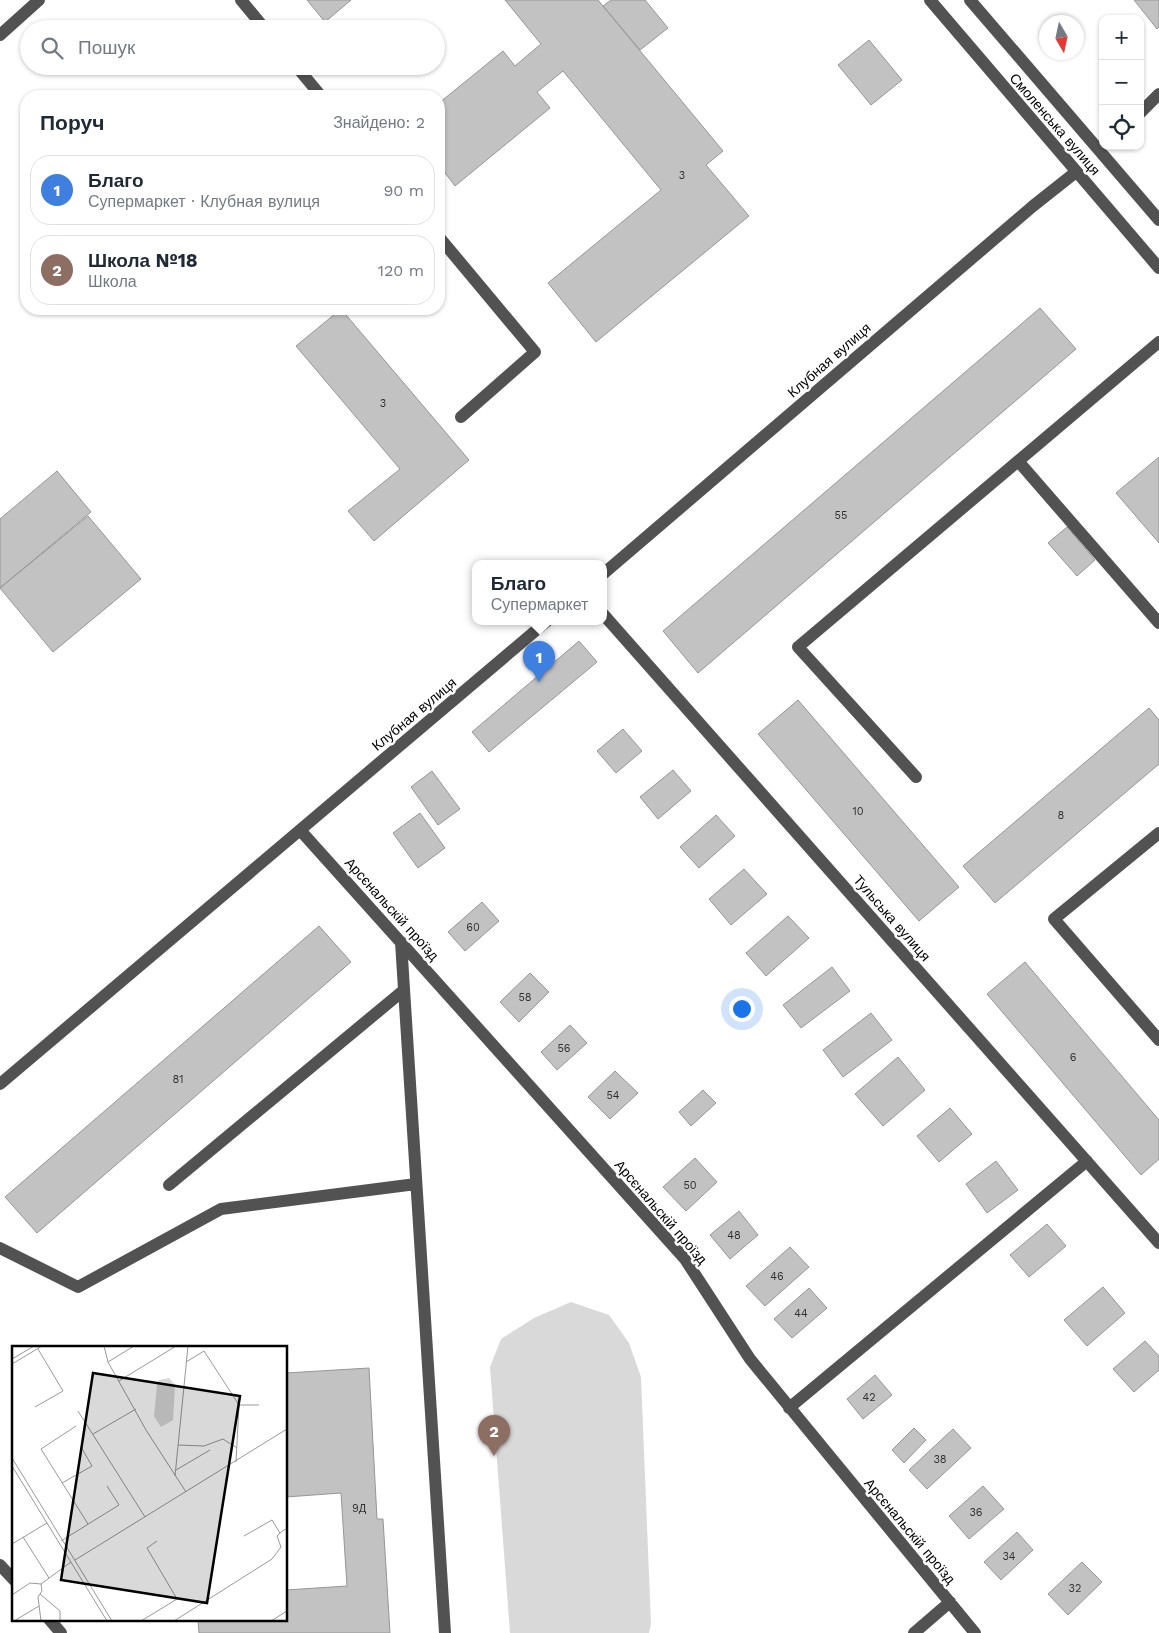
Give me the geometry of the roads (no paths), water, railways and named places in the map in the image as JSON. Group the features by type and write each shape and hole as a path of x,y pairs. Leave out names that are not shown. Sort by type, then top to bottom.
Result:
{"street":[{"path":"0,35 39,0"},
{"path":"241,0 258,20"},
{"name":"Смоленська вулиця","path":"930,0 1159,268"},
{"name":"Смоленська вулиця","path":"970,0 1099,145"},
{"path":"304,75 316,90"},
{"path":"1144,108 1159,94"},
{"name":"Смоленська вулиця","path":"1104,150 1159,220"},
{"name":"Клубная вулиця","path":"607,571 1033,206 1076,172"},
{"path":"445,244 535,352 461,417"},
{"path":"916,778 798,647 1159,342"},
{"path":"1018,461 1159,623"},
{"name":"Тульська вулиця","path":"607,619 1159,1243"},
{"name":"Клубная вулиця","path":"0,1084 542,625"},
{"name":"Арсєнальскій проїзд","path":"300,830 685,1259 750,1359 975,1633"},
{"path":"1159,833 1054,918 1159,1040"},
{"path":"401,942 445,1633"},
{"path":"169,1185 404,990"},
{"path":"790,1408 1087,1161"},
{"path":"0,1248 78,1287 221,1209 416,1184"},
{"path":"0,1565 12,1578"},
{"path":"914,1633 950,1602"},
{"path":"50,1620 61,1633"}],"place":[{"name":"Благо","path":"539,682"},
{"name":"Школа №18","path":"494,1456"}]}
